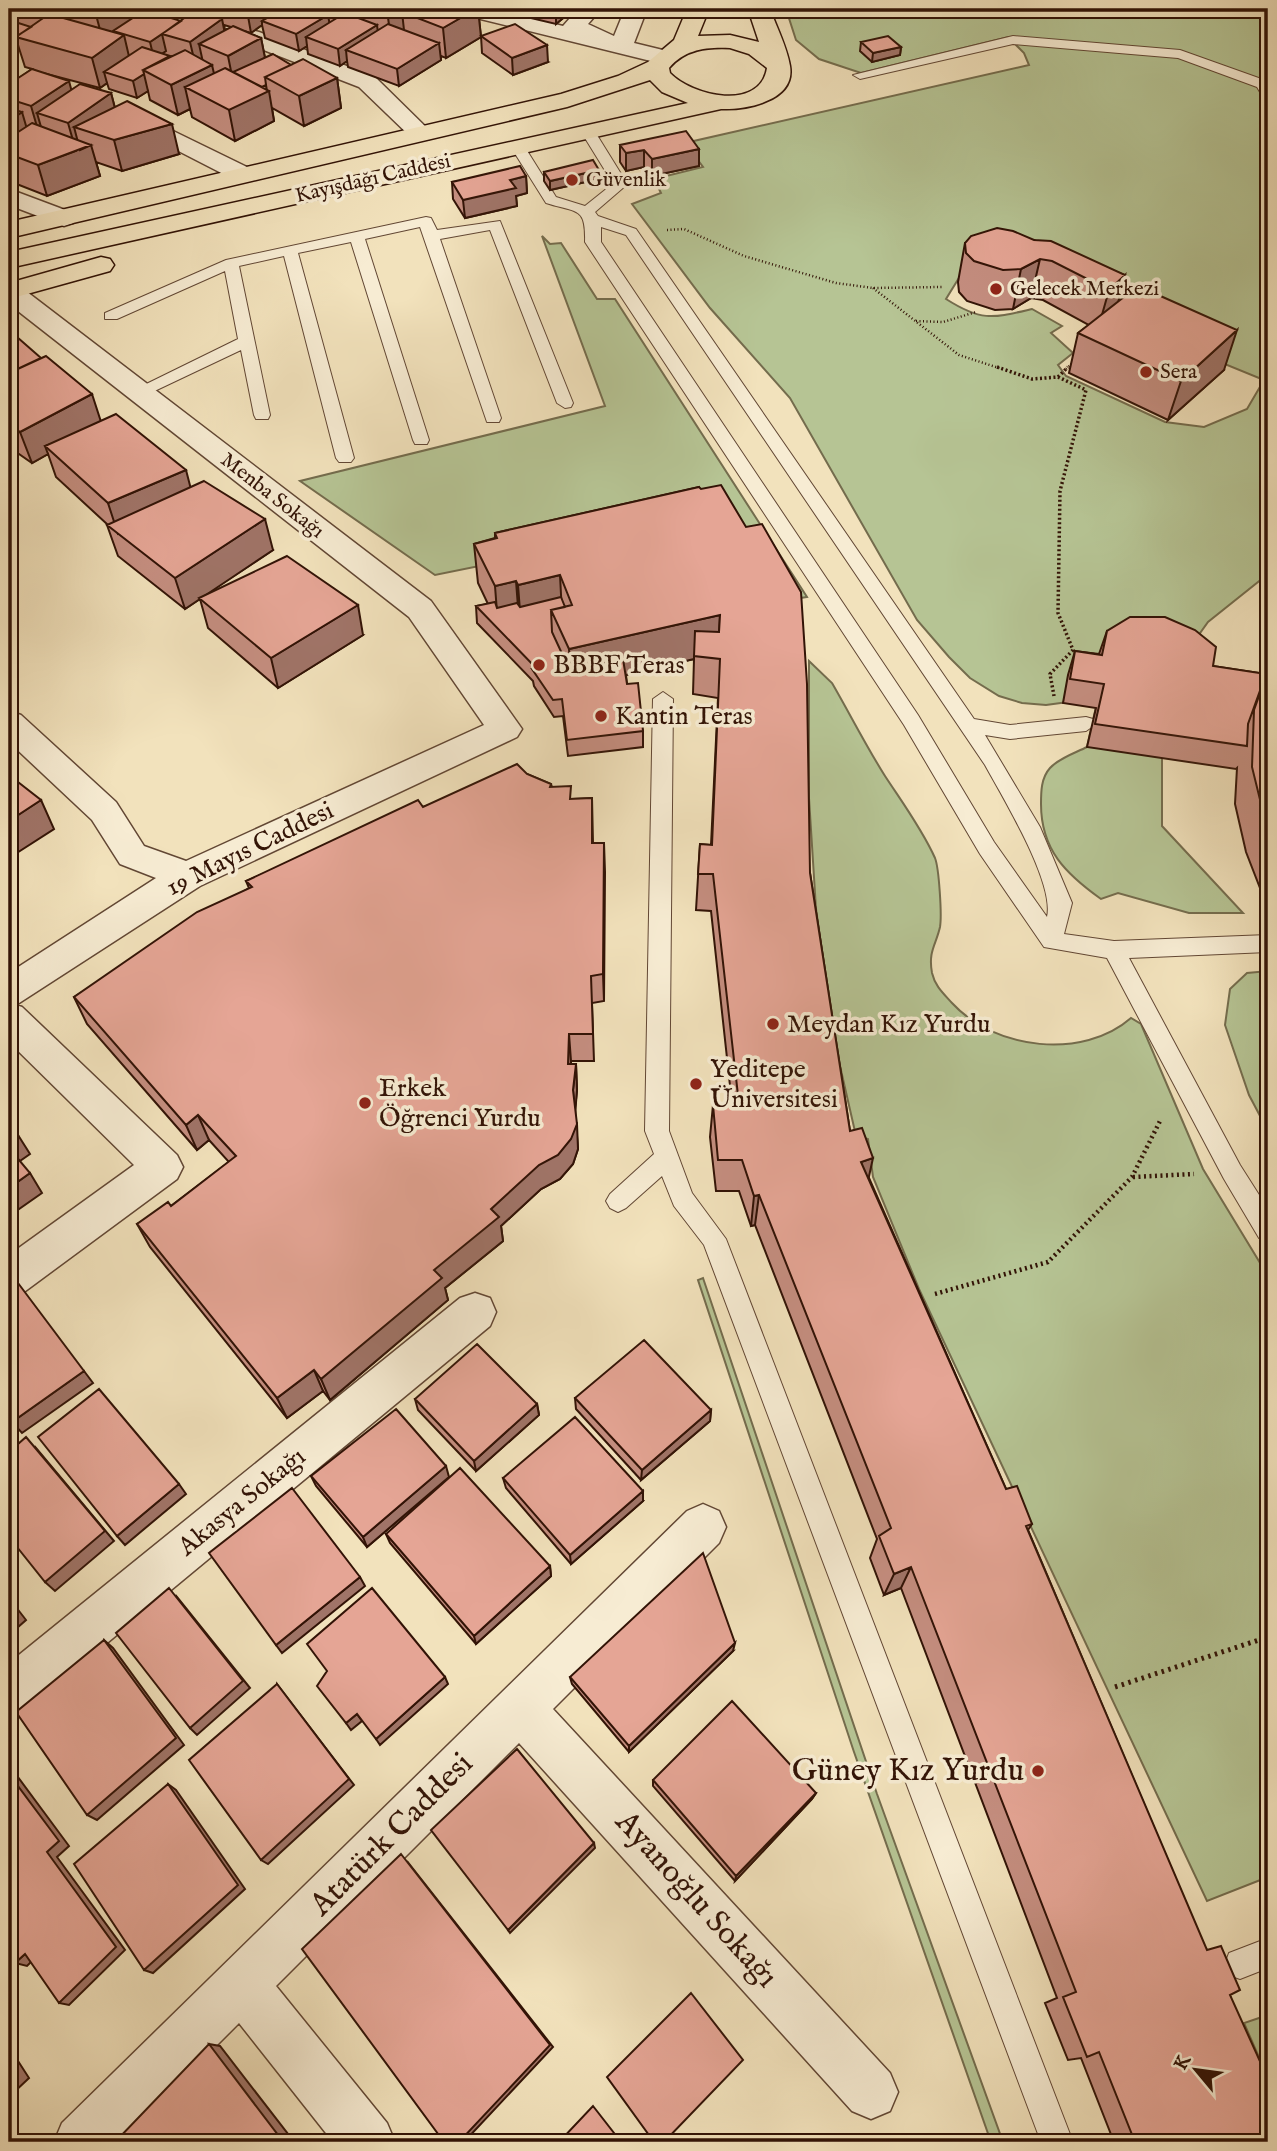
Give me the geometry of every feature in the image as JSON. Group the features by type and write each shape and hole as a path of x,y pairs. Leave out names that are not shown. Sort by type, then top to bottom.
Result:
{"main road":[{"path":"698,9 684,43 667,57 658,75 663,83 684,97 717,103 760,95 776,84 780,75 779,66 759,9"},
{"name":"Kayışdağı Caddesi","path":"9,230 567,100 633,79 667,57 704,42 743,43 769,55 779,66"},
{"name":"Kayışdağı Caddesi","path":"9,260 211,218 516,144 737,101"},
{"path":"9,291 127,258 211,218"}],"street":[{"path":"142,9 251,37 367,82 421,134"},
{"path":"468,9 667,57"},
{"path":"590,9 574,26 621,47"},
{"path":"621,47 636,9"},
{"path":"100,104 242,174"},
{"path":"9,195 64,218"},
{"name":"Menba Sokağı","path":"9,291 420,609 505,729"},
{"path":"9,723 104,811 132,855 187,876"},
{"name":"19 Mayıs Caddesi","path":"9,992 187,876 505,729"},
{"path":"9,1018 163,1167 9,1279"},
{"name":"Akasya Sokağı","path":"9,1693 475,1311"},
{"name":"Atatürk Caddesi","path":"81,2142 703,1527"},
{"name":"Ayanoğlu Sokağı","path":"520,1708 871,2092"},
{"path":"241,1984 369,2142"}],"lane":[{"path":"860,75 1013,40 1180,54 1262,84 1268,94"},
{"path":"587,130 616,177 617,187 590,215"},
{"path":"516,144 551,200 631,232 968,725 1030,827 1061,902 1052,941"},
{"path":"590,215 593,242 911,720 987,848 1052,941 1114,950 1268,943"},
{"path":"111,316 231,263 426,221 493,418"},
{"path":"431,236 495,224 565,403"},
{"path":"357,236 421,440"},
{"path":"290,251 345,458"},
{"path":"231,263 262,415"},
{"path":"138,392 246,341"},
{"path":"663,699 657,1131 682,1199 714,1239 1057,2142"},
{"path":"968,725 1010,732 1086,724"},
{"path":"1114,950 1232,1172 1268,1230"},
{"path":"618,1201 666,1158"},
{"path":"1240,1964 1268,1953"}],"path":[{"path":"631,232 684,229 744,256 836,283 873,288 942,287"},
{"path":"873,288 959,355 1032,379 1058,377 1086,390 1060,491 1058,613 1073,650 1050,674 1059,727"},
{"path":"915,320 943,322 976,312"},
{"path":"1058,377 1077,359"},
{"path":"935,1294 1048,1262 1132,1177 1182,1078"},
{"path":"1132,1177 1232,1172"},
{"path":"1115,1687 1268,1637"}],"green space":[{"path":"786,9 1268,9 1268,574 1208,622 1193,643 1162,723 1162,826 1243,913 1189,913 1118,893 1101,899 1067,870 1045,835 1041,804 1042,785 1047,772 1054,764 1087,747 1098,698 1046,705 1022,703 999,696 970,678 949,657 917,620 790,398 710,308 632,204 661,193 654,179 703,167 685,143 1029,65 1024,53 1008,37 861,73 819,59 796,40","holes":["970,260 1264,380 1247,409 1204,427 1165,422 1066,376 1058,365 1073,353 1051,333 1062,326 1032,309 997,316 979,315 946,299"]},
{"path":"542,236 550,244 561,243 597,299 615,299 807,597 794,599 489,564 435,575 300,481 605,406"},
{"path":"809,661 832,683 935,858 941,921 931,965 933,978 940,989 970,1019 991,1031 1040,1044 1089,1040 1111,1031 1131,1018 1141,1024 1203,1169 1268,1276 1268,1877 1207,1901 919,1289 873,1177 868,1139 856,1136 835,1044 816,909 809,798"},
{"path":"1268,971 1268,1131 1249,1095 1225,1025 1230,989 1247,973"},
{"path":"703,1278 877,1794 1003,2142 991,2142 854,1752 698,1280"},
{"path":"1268,2015 1268,2078 1244,2023"}],"building":[{"path":"223,9 258,9 248,16"},
{"path":"283,9 312,9 328,15 296,34 262,21"},
{"path":"407,9 476,9 443,28 402,12"},
{"path":"528,9 564,9 556,16"},
{"path":"145,10 181,21 150,42 113,31"},
{"path":"194,11 222,19 190,42 162,34"},
{"path":"345,13 377,25 338,49 306,37"},
{"path":"49,14 124,35 92,58 16,37"},
{"path":"9,20 31,27 9,41"},
{"path":"388,24 439,43 397,69 346,50"},
{"path":"515,24 547,45 512,58 481,36"},
{"path":"233,26 261,38 228,56 199,44"},
{"path":"888,36 901,47 873,53 861,42"},
{"path":"142,47 170,56 143,70 144,74 133,81 104,72"},
{"path":"185,50 212,65 171,85 143,70"},
{"path":"273,54 291,65 265,77 266,85 262,87 233,72"},
{"path":"303,59 337,78 299,96 265,77"},
{"path":"225,68 269,91 229,110 185,87"},
{"path":"32,69 69,81 31,106 9,99 9,84"},
{"path":"80,84 111,93 68,123 37,113"},
{"path":"127,101 172,124 114,140 74,127"},
{"path":"9,108 22,112 9,121"},
{"path":"32,123 91,145 38,165 9,154 9,138"},
{"path":"686,131 699,149 652,159 644,150 626,153 620,145"},
{"path":"593,160 599,170 550,181 544,172"},
{"path":"520,166 526,176 510,180 516,188 463,200 452,182"},
{"path":"997,228 1034,240 1051,241 1125,275 1109,290 1052,261 1040,259 1021,269 1003,270 974,261 966,253 965,243 971,236"},
{"path":"1138,286 1237,330 1181,381 1078,333"},
{"path":"9,330 41,358 9,373"},
{"path":"46,356 92,394 20,432 9,424 9,373"},
{"path":"116,414 186,470 108,503 45,446"},
{"path":"204,481 265,519 175,578 107,525"},
{"path":"721,485 746,527 762,524 801,592 807,684 810,873 850,1131 862,1128 873,1158 861,1162 1006,1489 1017,1486 1032,1524 1026,1526 1207,1950 1221,1946 1240,1990 1230,1995 1268,2079 1268,2142 1135,2142 1099,2052 1087,2057 1063,1997 1076,1992 911,1567 894,1574 879,1536 891,1528 759,1195 754,1196 742,1160 718,1160 713,1105 739,1104 713,874 698,874 700,844 712,845 720,659 694,656 695,631 719,632 720,615 569,649 551,610 572,605 560,575 518,585 516,581 495,586 474,544 497,538 495,533 699,487 701,489"},
{"path":"287,556 358,605 271,658 199,598"},
{"path":"561,597 565,607 551,610 552,632 570,671 623,659 627,684 638,683 643,731 567,740 562,699 553,700 532,669 537,669 476,606 495,602 497,608 517,603 520,607"},
{"path":"1130,617 1165,617 1195,630 1216,647 1213,666 1266,674 1248,724 1247,746 1095,724 1104,684 1070,679 1075,651 1102,655 1107,631"},
{"path":"1268,671 1268,827 1252,767 1254,710"},
{"name":"Erkek Öğrenci Yurdu","path":"517,764 527,774 551,784 550,787 571,786 570,799 592,798 592,843 604,843 603,974 591,976 593,1034 569,1034 568,1064 576,1064 573,1090 577,1124 571,1139 558,1155 539,1165 491,1209 499,1217 434,1270 442,1278 321,1379 314,1370 277,1398 137,1224 168,1202 171,1206 236,1156 198,1115 186,1125 74,997 197,912 252,887 246,881 418,800 423,807"},
{"path":"9,775 41,800 9,821"},
{"path":"9,1124 18,1135 9,1141"},
{"path":"9,1148 30,1173 9,1188"},
{"path":"15,1279 84,1371 12,1422 9,1418 9,1283"},
{"path":"644,1340 711,1410 642,1470 575,1398"},
{"path":"477,1344 537,1404 474,1461 415,1399"},
{"path":"99,1389 179,1484 117,1536 38,1437"},
{"path":"396,1409 446,1466 363,1537 311,1476"},
{"path":"575,1417 643,1491 570,1555 503,1478"},
{"path":"26,1437 105,1531 45,1582 9,1537 9,1452"},
{"path":"460,1468 550,1566 474,1636 386,1534"},
{"path":"292,1488 360,1577 276,1645 209,1553"},
{"path":"703,1553 735,1643 629,1746 570,1677"},
{"path":"169,1588 243,1681 190,1728 116,1633"},
{"path":"372,1588 445,1677 376,1739 357,1714 346,1723 317,1686 327,1671 307,1644"},
{"path":"9,1603 15,1612 9,1617"},
{"path":"104,1640 176,1738 87,1815 16,1712"},
{"path":"277,1684 349,1779 261,1860 189,1760"},
{"path":"732,1701 816,1793 736,1876 653,1780"},
{"path":"517,1749 594,1843 508,1930 431,1830"},
{"path":"9,1774 59,1841 47,1852 116,1947 59,2003 25,1954 15,1963 9,1953"},
{"path":"168,1784 238,1885 144,1970 74,1864"},
{"path":"401,1854 550,2045 459,2142 444,2142 302,1949"},
{"path":"691,1993 743,2060 664,2142 654,2142 607,2077"},
{"path":"209,2044 278,2135 271,2142 115,2142"},
{"path":"9,2064 17,2077 9,2085"},
{"path":"593,2106 621,2142 559,2142"}],"place":[{"name":"Güvenlik","path":"572,180"},
{"name":"Gelecek Merkezi","path":"996,289"},
{"name":"Sera","path":"1146,372"},
{"name":"BBBF Teras","path":"539,665"},
{"name":"Kantin Teras","path":"601,716"},
{"name":"Meydan Kız Yurdu","path":"773,1024"},
{"name":"Yeditepe Üniversitesi","path":"696,1084"},
{"name":"Erkek Öğrenci Yurdu","path":"365,1103"},
{"name":"Güney Kız Yurdu","path":"1038,1771"}]}
